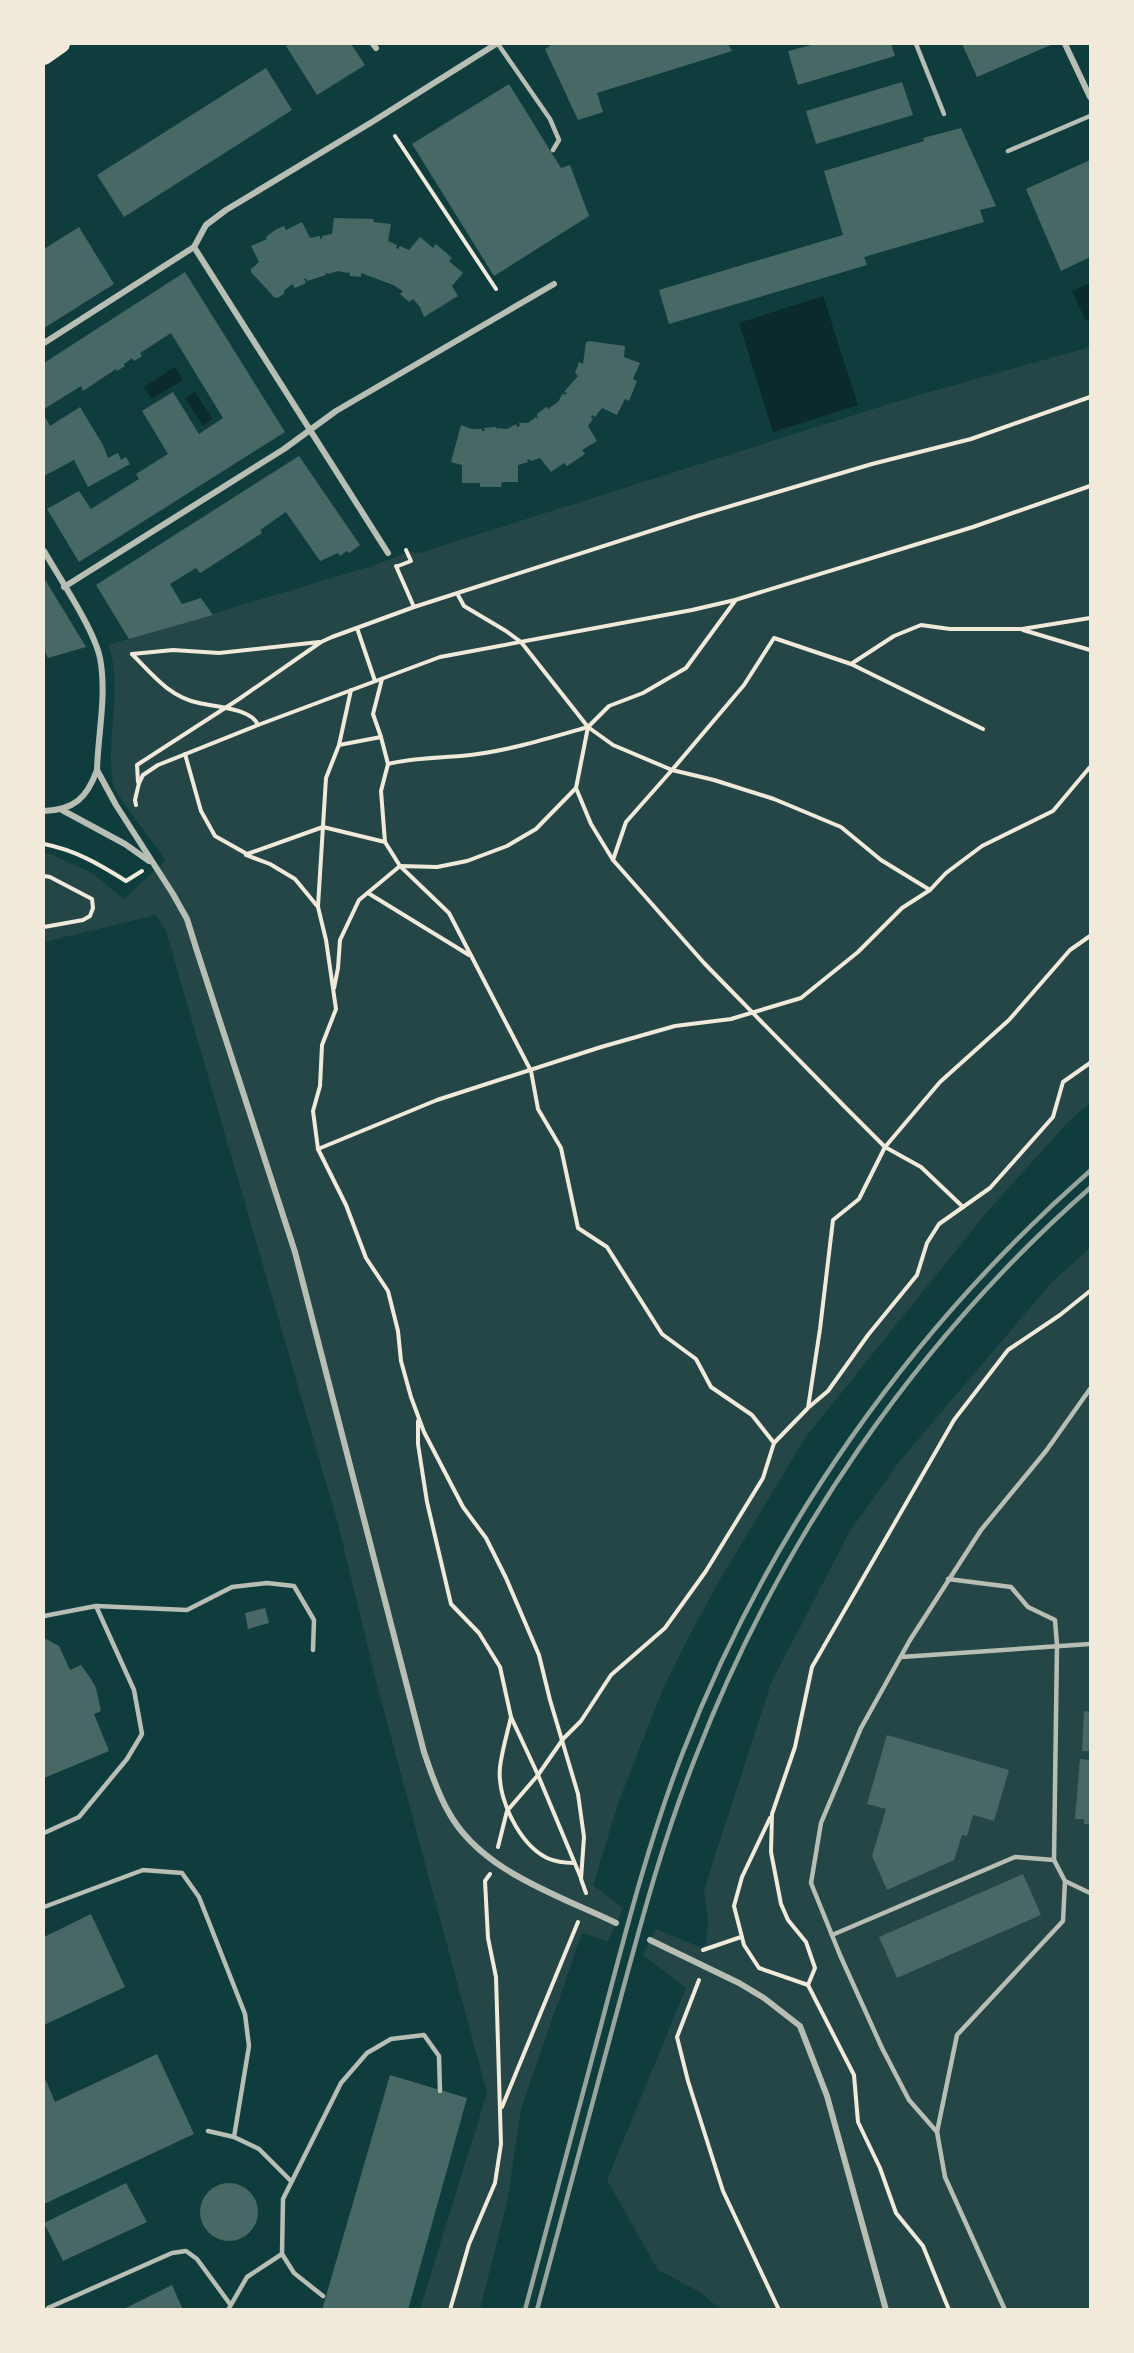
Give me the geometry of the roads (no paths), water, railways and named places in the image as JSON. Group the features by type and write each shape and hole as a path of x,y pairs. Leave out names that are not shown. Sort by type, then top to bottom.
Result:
{"highway":[{"path":"44,56 61,44"}],"street":[{"path":"44,343 194,247 206,225 226,210 497,44"},
{"path":"1065,44 1090,98"},
{"path":"194,247 388,554"},
{"path":"64,587 275,455 336,411 554,284"},
{"path":"44,551 93,638 100,657 103,683 97,770 93,781 81,799 62,810 44,811"},
{"path":"97,770 116,805 187,919 295,1252 424,1752 448,1813 472,1844 509,1873 616,1923"},
{"path":"62,810 125,844 152,863"},
{"path":"650,1940 756,1993 800,2026 826,2096 886,2310"}],"lane":[{"path":"497,44 550,119 560,140 553,150"},
{"path":"916,44 944,114"},
{"path":"1008,151 1090,116"},
{"path":"937,2132 909,2100 882,2048 811,1883 821,1823 861,1728 948,1579 981,1530 1046,1451 1090,1389"},
{"path":"948,1579 1011,1587 1028,1606 1055,1620 1057,1645 1054,1860 1065,1881 1063,1921 957,2035 937,2132 945,2177 1005,2310"},
{"path":"44,1616 96,1606 187,1610 232,1587 267,1583 294,1586 314,1620 313,1650"},
{"path":"44,1833 79,1817 127,1759 142,1734 134,1690 96,1606"},
{"path":"901,1657 1090,1644"},
{"path":"832,1935 1015,1857 1054,1860"},
{"path":"44,1907 143,1870 182,1873 199,1898 245,2014 249,2046 234,2137"},
{"path":"1065,1881 1090,1893"},
{"path":"323,2296 294,2273 282,2254 283,2199 341,2083 367,2053 391,2039 424,2035 439,2055 440,2091"},
{"path":"208,2131 234,2137 259,2149 291,2181"},
{"path":"48,2308 172,2253 186,2251 197,2259 229,2307 248,2277 282,2254"}],"railway":[{"path":"525,2310 621,1948 650,1849 683,1752 718,1670 758,1590 802,1512 852,1437 905,1365 963,1297 1025,1232 1090,1171"},
{"path":"537,2310 624,1986 672,1820 730,1676 768,1598 812,1522 859,1448 911,1378 967,1311 1027,1247 1090,1188"}]}
